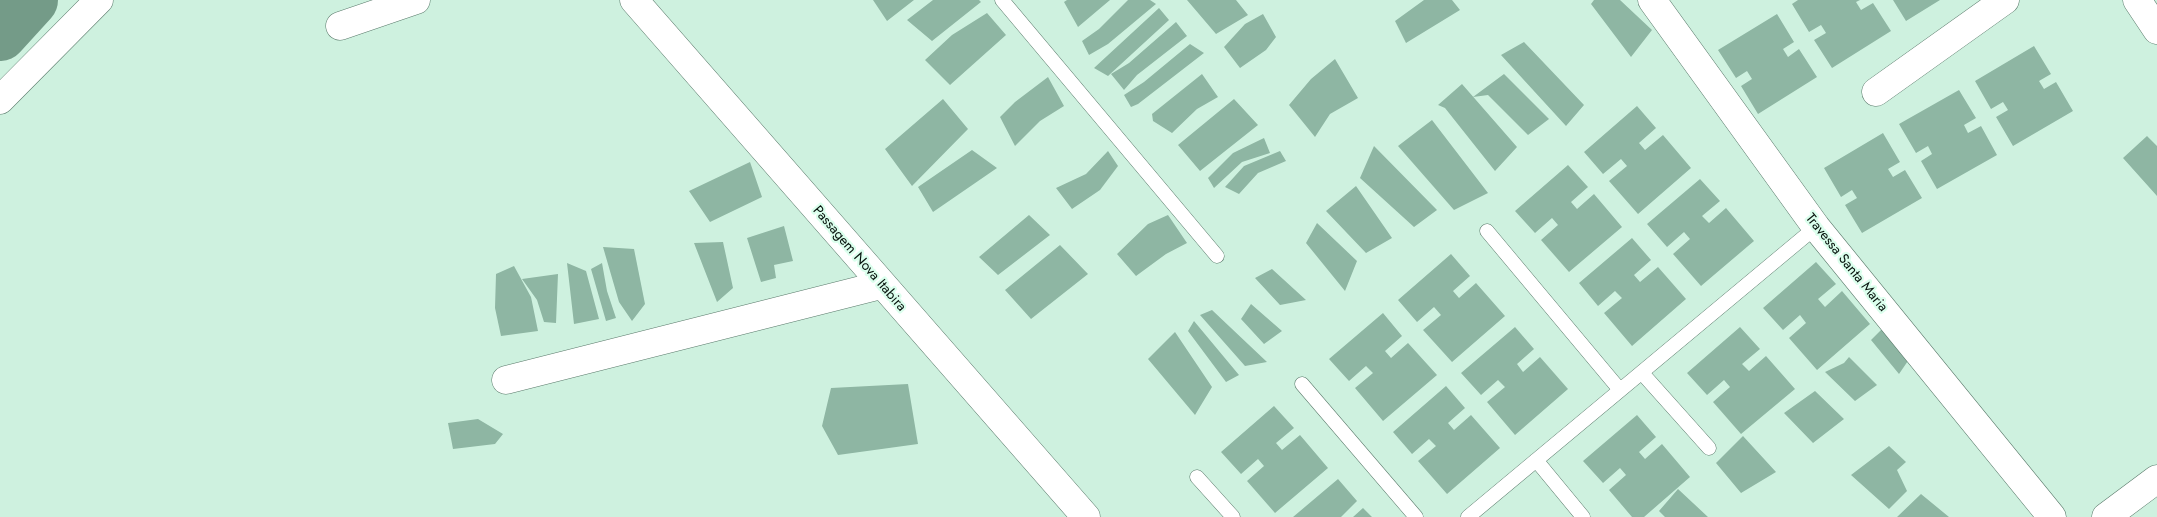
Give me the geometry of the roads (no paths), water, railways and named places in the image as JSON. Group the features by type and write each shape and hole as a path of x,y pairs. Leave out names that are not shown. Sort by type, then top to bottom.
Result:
{"street":[{"path":"0,100 99,0"},
{"path":"340,26 416,0"},
{"name":"Passagem Nova Itabira","path":"634,0 881,286 1086,517"},
{"name":"Travessa Santa Maria","path":"1652,0 1816,227 2052,517"},
{"path":"1876,92 2005,0"},
{"path":"2137,0 2157,30"},
{"path":"506,380 881,286"},
{"path":"2106,517 2157,479"}],"lane":[{"path":"1002,0 1217,256"},
{"path":"1468,517 1816,227"},
{"path":"1487,231 1620,390"},
{"path":"1642,373 1709,448"},
{"path":"1302,384 1416,517"},
{"path":"1536,460 1583,517"},
{"path":"1197,477 1233,517"}],"waterway":[{"path":"0,34 31,0"}]}
